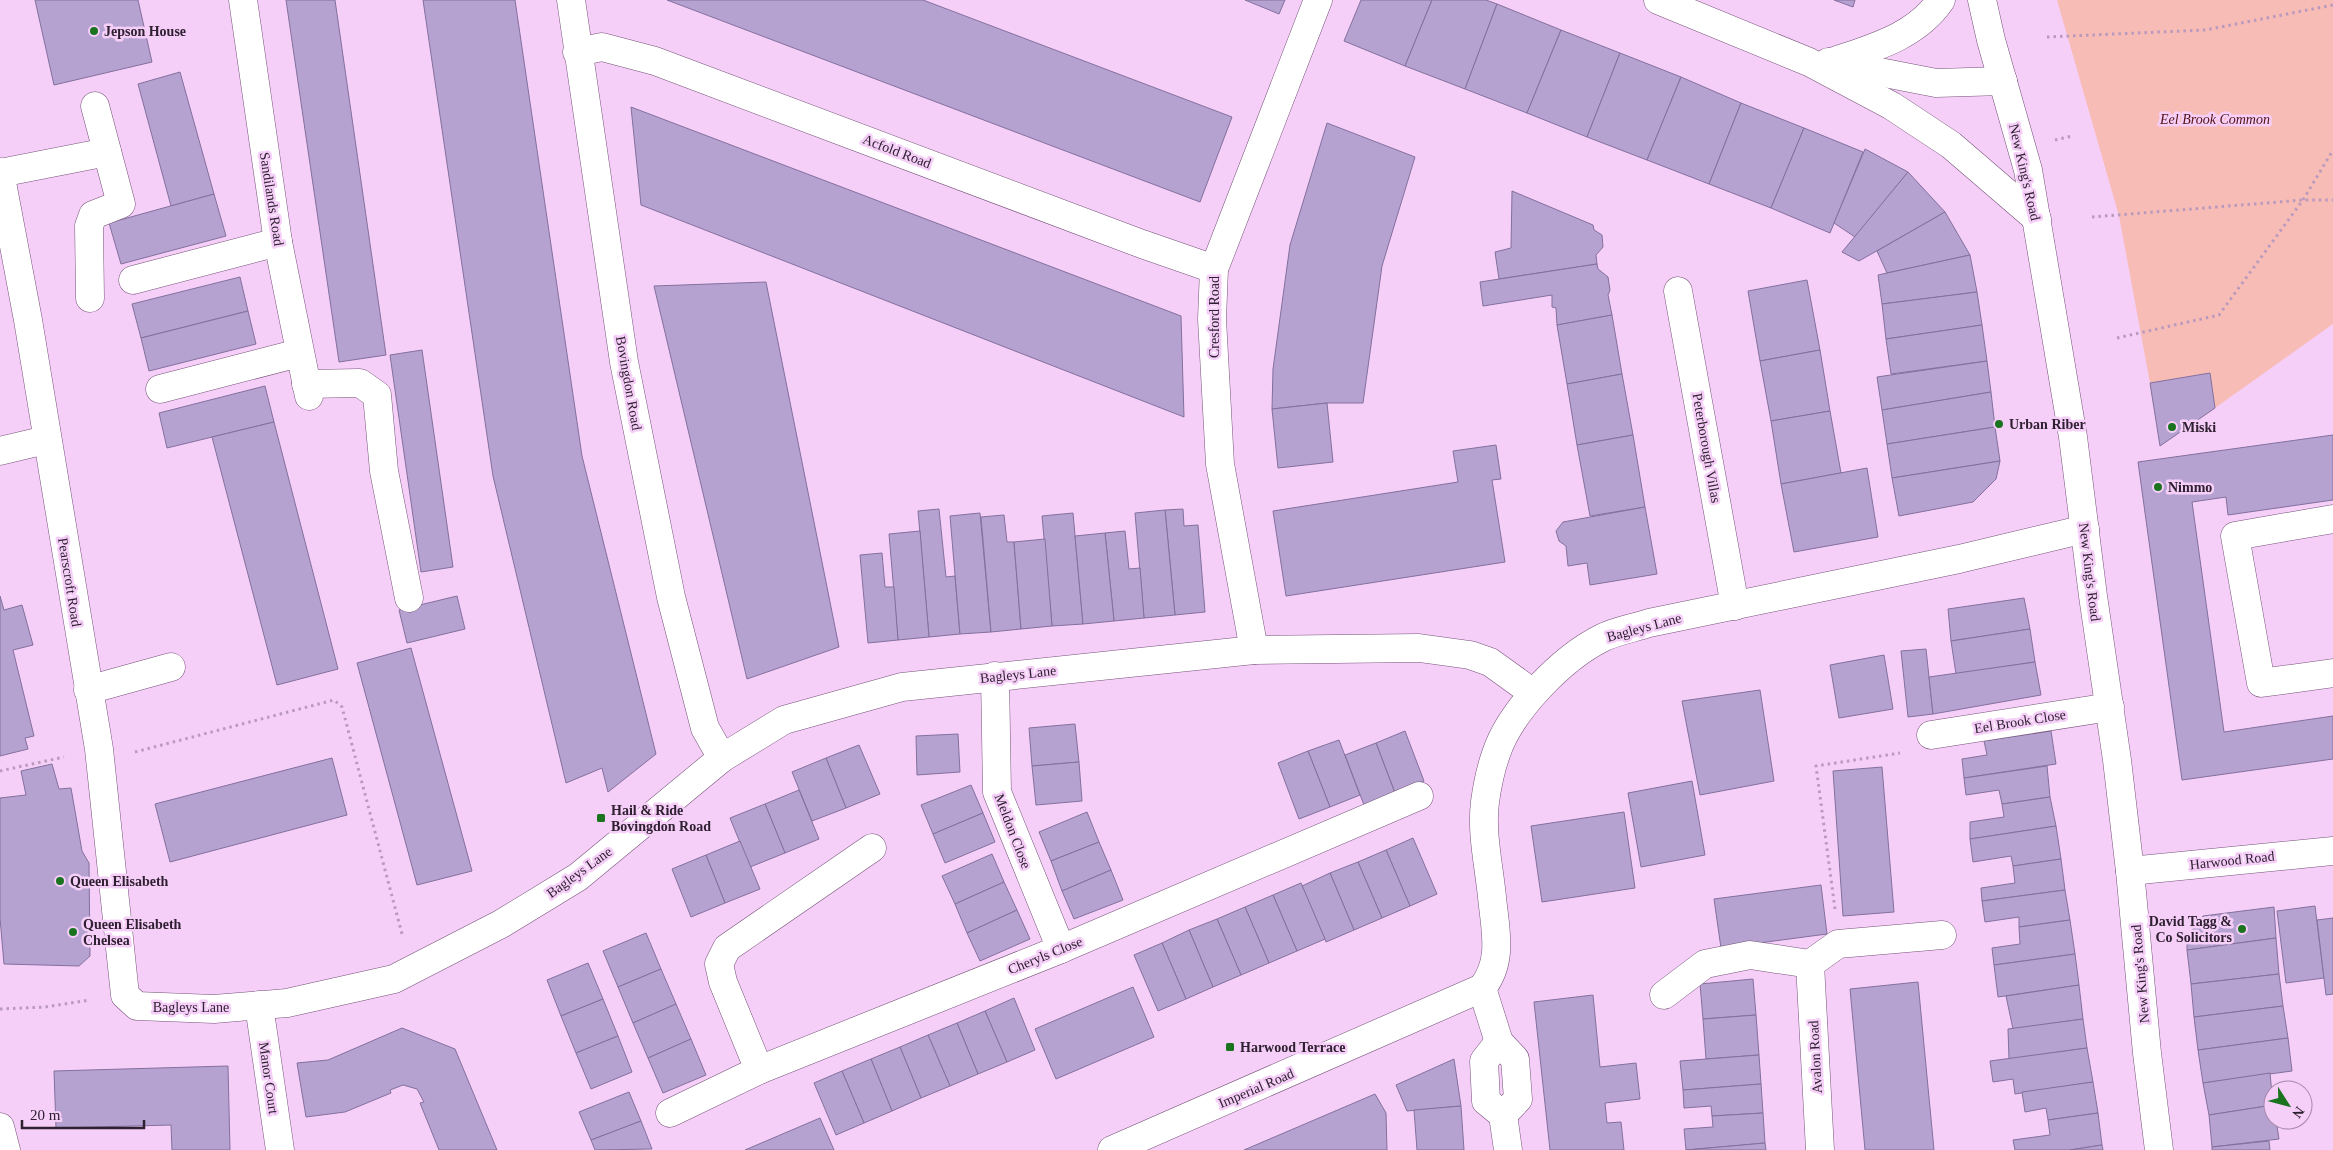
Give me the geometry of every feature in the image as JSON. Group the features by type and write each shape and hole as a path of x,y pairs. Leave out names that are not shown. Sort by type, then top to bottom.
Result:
{"street":[{"name":"Sandilands Road","path":"243,0 278,242 307,390 360,383 377,395 384,471 409,598"},
{"name":"Bovingdon Road","path":"571,0 577,52 624,362 671,597 705,728 722,758"},
{"name":"Cresford Road","path":"1254,650 1220,464 1212,319 1214,269 1318,0"},
{"path":"1658,0 1820,62 1951,145 2037,219"},
{"path":"1820,62 1893,41 1910,30 1941,0"},
{"name":"New King's Road","path":"1982,0 2002,81 2028,170 2073,437 2110,707 2130,871 2147,1053 2159,1150"},
{"name":"Acfold Road","path":"577,52 602,47 655,61 1133,241 1214,269"},
{"path":"1820,62 1936,83 2002,81"},
{"path":"90,298 89,226 93,214 121,204 95,106"},
{"path":"0,173 106,152"},
{"name":"Pearscroft Road","path":"0,173 28,320 46,440 100,755 126,995"},
{"path":"133,280 278,242"},
{"name":"Peterborough Villas","path":"1678,290 1735,606"},
{"path":"160,389 300,353"},
{"path":"0,451 46,440"},
{"path":"2333,519 2235,536 2261,683 2333,673"},
{"name":"Bagleys Lane","path":"126,995 137,1006 214,1009 287,1004 394,979 501,924 578,877 722,758 784,720 902,687 1254,650 1419,648 1470,655 1490,662 1534,693 1563,662 1602,638 1649,623 1959,558 2085,529"},
{"path":"88,690 171,667"},
{"name":"Meldon Close","path":"995,676 997,792 1060,949"},
{"path":"1508,1150 1503,1115 1486,1101 1484,1061 1499,1042 1482,988 1490,979 1498,953 1485,830 1485,803 1496,753 1508,729 1534,693"},
{"name":"Eel Brook Close","path":"1931,735 2110,707"},
{"name":"Cheryls Close","path":"670,1113 759,1070 1060,949 1419,796"},
{"path":"759,1070 723,982 719,964 727,948 872,848"},
{"name":"Harwood Road","path":"2130,871 2333,851"},
{"path":"1664,995 1705,964 1750,955 1810,964 1838,944 1942,935"},
{"name":"Avalon Road","path":"1810,964 1820,1150"},
{"name":"Imperial Road","path":"1112,1150 1482,988"},
{"name":"Manor Court","path":"259,1006 280,1150"},
{"path":"0,1127 6,1150"}],"path":[{"path":"2047,37 2205,30 2333,6"},
{"path":"2117,338 2219,315 2303,200 2333,150"},
{"path":"2092,218 2303,200 2333,200"},
{"path":"0,771 100,755 334,700 342,707 412,969"},
{"path":"1838,944 1816,766 1919,750 1931,735"},
{"path":"0,1009 45,1007 126,995"}],"green space":[{"name":"Eel Brook Common","path":"2057,0 2333,0 2333,324 2215,408 2210,373 2150,383 2119,216"}],"building":[{"name":"Jepson House","path":"35,0 138,0 152,62 54,85"},
{"path":"286,0 335,0 386,355 339,362"},
{"path":"423,0 515,0 582,456 656,754 608,792 602,768 566,783 493,476"},
{"path":"667,0 923,0 1232,117 1200,202"},
{"path":"1245,0 1285,0 1279,14"},
{"path":"1361,0 1432,0 1405,66 1344,41"},
{"path":"1432,0 1486,0 1497,4 1465,89 1405,66"},
{"path":"1834,0 1855,0 1853,7"},
{"path":"1497,4 1561,30 1527,113 1465,89"},
{"path":"1561,30 1620,53 1587,137 1527,113"},
{"path":"1620,53 1681,77 1647,160 1587,137"},
{"path":"180,72 214,194 171,206 138,84"},
{"path":"1681,77 1741,103 1709,184 1647,160"},
{"path":"1741,103 1804,128 1771,208 1709,184"},
{"path":"631,107 1181,316 1184,417 641,205"},
{"path":"1327,123 1415,157 1382,266 1363,403 1327,403 1272,409 1273,369 1290,245"},
{"path":"1804,128 1863,152 1830,233 1771,208"},
{"path":"1865,149 1908,172 1855,237 1834,223"},
{"path":"1908,172 1945,212 1859,261 1842,252"},
{"path":"1512,191 1593,225 1594,230 1602,235 1603,247 1596,255 1597,264 1499,279 1495,252 1511,248"},
{"path":"214,194 226,236 121,264 109,223"},
{"path":"1945,212 1970,255 1887,273 1877,251"},
{"path":"1970,255 1977,292 1882,304 1878,275"},
{"path":"1597,264 1598,269 1608,277 1610,290 1608,295 1612,315 1557,325 1556,308 1552,307 1552,295 1483,306 1480,282"},
{"path":"240,277 248,311 141,338 132,304"},
{"path":"1807,280 1820,350 1760,361 1748,291"},
{"path":"766,282 839,647 747,679 654,286"},
{"path":"1977,292 1982,325 1886,339 1882,304"},
{"path":"248,311 256,344 149,371 141,338"},
{"path":"1612,315 1622,374 1567,384 1557,325"},
{"path":"1982,325 1987,361 1891,374 1886,339"},
{"path":"422,350 453,567 421,572 390,355"},
{"path":"1820,350 1830,411 1771,421 1760,361"},
{"path":"1987,361 1991,392 1882,410 1877,377"},
{"name":"Miski","path":"2210,373 2215,408 2160,446 2150,383"},
{"path":"1622,374 1633,435 1577,445 1567,384"},
{"path":"265,386 274,422 167,448 159,413"},
{"path":"1991,392 1995,427 1887,444 1882,410"},
{"path":"1327,403 1333,462 1278,468 1272,409"},
{"path":"1830,411 1841,473 1781,484 1771,421"},
{"path":"274,422 338,669 277,685 212,437"},
{"path":"1995,427 2000,461 1892,478 1887,444"},
{"path":"1633,435 1645,507 1590,516 1577,445"},
{"path":"2333,435 2333,500 2228,515 2226,497 2192,502 2224,732 2333,716 2333,759 2182,780 2138,462"},
{"path":"1496,445 1501,479 1492,480 1505,562 1286,596 1273,511 1458,482 1453,451"},
{"path":"2000,461 1996,479 1973,502 1899,516 1892,478"},
{"path":"1867,468 1878,537 1794,552 1781,484"},
{"path":"1645,507 1657,574 1590,585 1587,563 1568,566 1566,546 1559,541 1556,531 1563,522"},
{"path":"939,509 946,577 955,576 960,634 929,637 918,511"},
{"path":"1183,509 1184,526 1198,525 1205,612 1175,615 1165,510"},
{"path":"1165,510 1175,615 1144,618 1135,513"},
{"path":"980,513 991,632 960,634 950,516"},
{"path":"1073,513 1083,624 1052,626 1042,516"},
{"path":"1004,515 1007,542 1014,542 1021,629 991,632 981,517"},
{"path":"920,531 929,637 898,640 889,534"},
{"path":"1125,531 1129,569 1140,568 1144,618 1114,621 1105,533"},
{"path":"1105,533 1114,621 1083,624 1075,536"},
{"path":"1045,539 1052,626 1021,629 1014,542"},
{"path":"882,553 885,587 894,587 898,640 868,643 860,555"},
{"path":"0,596 4,610 22,605 33,645 13,650 34,736 25,738 28,749 0,756"},
{"path":"457,596 465,629 407,643 399,610"},
{"path":"2024,598 2030,629 1951,641 1948,609"},
{"path":"2030,629 2035,662 1956,674 1951,641"},
{"path":"411,648 472,871 417,885 357,663"},
{"path":"1926,649 1933,714 1908,717 1901,651"},
{"path":"1884,655 1893,709 1839,718 1830,665"},
{"path":"2035,662 2041,695 1933,714 1929,677"},
{"path":"1760,690 1774,781 1700,795 1682,701"},
{"path":"1075,724 1079,762 1032,766 1029,728"},
{"path":"1405,731 1424,781 1395,793 1376,743"},
{"path":"2051,731 2056,764 1964,778 1962,759 1987,755 1984,741"},
{"path":"958,734 960,772 917,775 916,736"},
{"path":"1339,740 1360,795 1330,807 1308,751"},
{"path":"1376,743 1395,793 1364,805 1345,755"},
{"path":"859,745 880,794 846,808 826,758"},
{"path":"1308,751 1330,807 1299,819 1278,763"},
{"path":"332,758 347,815 170,862 155,804"},
{"path":"826,758 846,808 812,821 792,772"},
{"path":"1079,762 1082,801 1036,805 1032,766"},
{"path":"52,764 59,789 71,788 82,851 89,863 90,956 79,966 4,964 0,918 0,798 26,795 21,771"},
{"path":"2047,766 2050,797 2002,804 1999,790 1966,795 1964,778"},
{"path":"1882,767 1894,912 1843,916 1833,771"},
{"path":"1692,781 1705,855 1641,867 1628,793"},
{"path":"971,785 983,813 933,834 921,805"},
{"path":"799,790 819,839 785,853 765,804"},
{"path":"2050,797 2056,826 1970,839 1970,822 2004,817 2002,804"},
{"path":"765,804 785,853 750,867 730,818"},
{"path":"1087,812 1099,842 1051,861 1039,832"},
{"path":"1624,812 1635,888 1542,902 1531,826"},
{"path":"983,813 995,842 945,863 933,834"},
{"path":"2056,826 2061,859 2013,866 2011,856 1973,862 1970,839"},
{"path":"1413,838 1437,894 1410,906 1386,850"},
{"path":"740,841 760,889 725,903 706,855"},
{"path":"1099,842 1111,870 1062,891 1051,861"},
{"path":"1386,850 1410,906 1382,918 1358,862"},
{"path":"992,854 1004,882 955,904 942,876"},
{"path":"706,855 725,903 691,917 672,869"},
{"path":"2061,859 2065,890 1982,901 1981,888 2015,883 2013,866"},
{"path":"1358,862 1382,918 1354,930 1330,873"},
{"path":"1111,870 1123,900 1074,919 1062,891"},
{"path":"1330,873 1354,930 1326,942 1302,886"},
{"path":"1004,882 1017,910 967,933 955,904"},
{"path":"1301,883 1325,939 1297,951 1273,895"},
{"path":"1821,885 1827,934 1721,948 1714,899"},
{"path":"2065,890 2070,920 2019,927 2019,917 1985,922 1982,901"},
{"path":"1273,895 1297,951 1269,963 1245,907"},
{"path":"2315,906 2324,978 2286,983 2277,911"},
{"path":"1245,907 1269,963 1241,975 1217,919"},
{"path":"2274,907 2276,938 2187,950 2187,937 2203,916"},
{"path":"1017,910 1030,939 980,961 967,933"},
{"path":"2333,918 2333,994 2326,995 2317,920"},
{"path":"1217,919 1241,975 1213,987 1189,930"},
{"path":"2070,920 2075,954 1994,965 1992,948 2020,944 2019,927"},
{"path":"1189,930 1213,987 1186,999 1162,943"},
{"path":"646,933 661,969 618,987 603,951"},
{"path":"2276,938 2279,974 2191,984 2187,950"},
{"path":"1162,943 1186,999 1158,1011 1134,955"},
{"path":"2075,954 2079,985 1998,997 1994,965"},
{"path":"588,963 603,999 561,1016 547,980"},
{"path":"661,969 676,1004 633,1023 618,987"},
{"path":"2279,974 2283,1006 2194,1017 2191,984"},
{"path":"1753,979 1756,1015 1703,1019 1700,984"},
{"path":"1918,982 1934,1150 1865,1150 1850,989"},
{"path":"2079,985 2083,1019 2013,1029 2006,996"},
{"path":"1133,987 1154,1037 1056,1079 1035,1029"},
{"path":"1593,995 1600,1067 1636,1063 1640,1099 1605,1103 1607,1123 1621,1122 1624,1150 1550,1150 1534,1002"},
{"path":"1014,998 1035,1050 1007,1062 985,1011"},
{"path":"603,999 618,1036 576,1053 561,1016"},
{"path":"676,1004 691,1039 648,1058 633,1023"},
{"path":"2283,1006 2288,1038 2198,1050 2194,1017"},
{"path":"985,1011 1007,1062 978,1074 957,1023"},
{"path":"1756,1015 1759,1055 1706,1059 1703,1019"},
{"path":"2083,1019 2087,1048 2009,1059 2008,1029"},
{"path":"957,1023 978,1074 950,1086 928,1035"},
{"path":"402,1028 455,1049 497,1150 439,1150 420,1103 424,1102 417,1089 403,1085 390,1090 391,1093 345,1112 306,1117 297,1063 328,1060"},
{"path":"928,1035 950,1086 921,1098 900,1047"},
{"path":"618,1036 632,1072 591,1089 576,1053"},
{"path":"2288,1038 2292,1071 2203,1083 2198,1050"},
{"path":"691,1039 706,1075 663,1093 648,1058"},
{"path":"900,1047 921,1098 892,1111 871,1059"},
{"path":"2087,1048 2093,1082 2015,1094 2013,1079 1993,1082 1990,1061"},
{"path":"1759,1055 1761,1084 1683,1090 1680,1061"},
{"path":"871,1059 892,1111 864,1123 842,1071"},
{"path":"1454,1059 1461,1106 1407,1111 1396,1085"},
{"path":"228,1066 230,1150 172,1150 171,1125 56,1128 54,1071"},
{"path":"842,1071 864,1123 836,1135 814,1083"},
{"path":"2270,1073 2271,1080 2263,1080 2263,1107 2209,1115 2203,1083"},
{"path":"2093,1082 2098,1113 2048,1120 2046,1108 2025,1112 2022,1092"},
{"path":"1761,1084 1763,1113 1712,1116 1711,1106 1684,1108 1683,1090"},
{"path":"629,1092 641,1121 591,1140 579,1112"},
{"path":"1375,1094 1386,1113 1387,1150 1244,1150"},
{"path":"1461,1106 1464,1150 1417,1150 1414,1110"},
{"path":"2263,1107 2263,1130 2278,1130 2279,1139 2212,1147 2209,1115"},
{"path":"1763,1113 1765,1143 1686,1150 1684,1129 1713,1127 1712,1116"},
{"path":"2098,1113 2102,1145 2070,1150 2015,1150 2013,1140 2050,1135 2048,1120"},
{"path":"820,1118 834,1150 745,1150"},
{"path":"641,1121 652,1149 595,1150 591,1140"},
{"path":"2269,1141 2270,1150 2212,1150 2212,1147"},
{"path":"1765,1143 1766,1150 1686,1150"},
{"path":"2102,1145 2103,1150 2070,1150"}],"place":[{"name":"Jepson House","path":"94,31"},
{"name":"Urban Riber","path":"1999,424"},
{"name":"Miski","path":"2172,427"},
{"name":"Nimmo","path":"2158,487"},
{"name":"Hail & Ride Bovingdon Road","path":"601,818"},
{"name":"Queen Elisabeth","path":"60,881"},
{"name":"David Tagg & Co Solicitors","path":"2242,929"},
{"name":"Queen Elisabeth Chelsea","path":"73,932"},
{"name":"Harwood Terrace","path":"1230,1047"}]}
